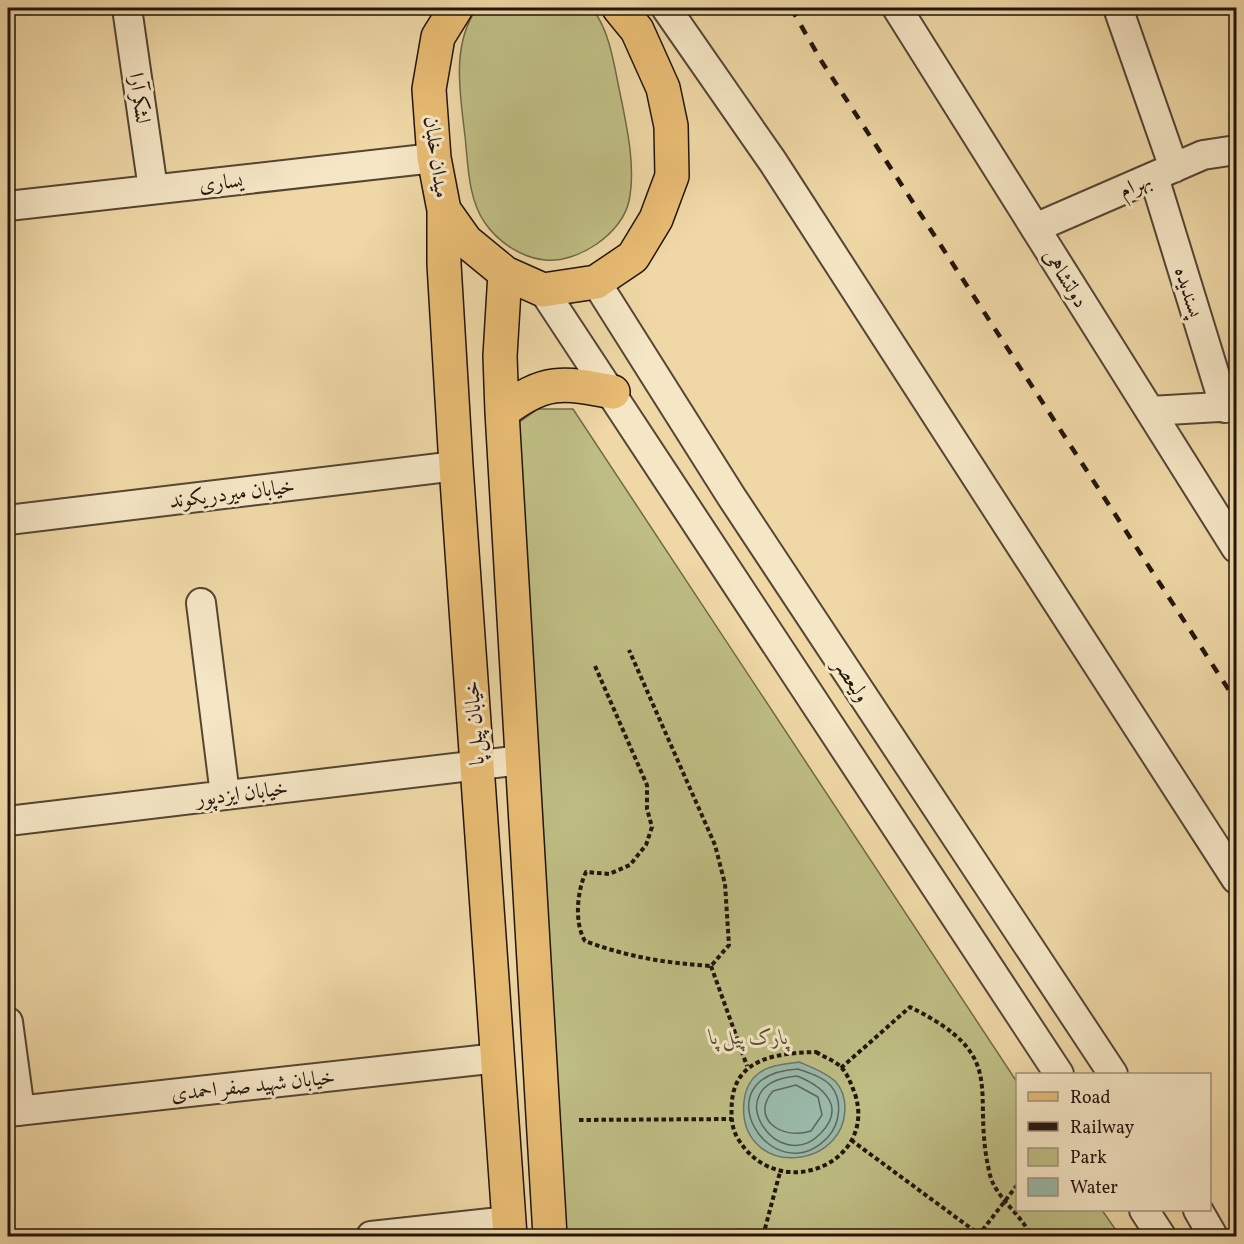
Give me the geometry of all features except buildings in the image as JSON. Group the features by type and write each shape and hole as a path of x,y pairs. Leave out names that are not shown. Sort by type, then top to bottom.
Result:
{"main road":[{"name":"میدان خلبان","path":"456,8 438,37 429,89 434,158 444,210 466,241 505,273 543,290"},
{"path":"543,290 596,282 633,257 656,219 672,176 670,126 663,88 637,30 619,8"},
{"name":"خیابان پیل پا","path":"444,210 444,264 456,466 510,1229"},
{"path":"505,273 500,356 502,412 550,1236"},
{"path":"502,412 520,398 544,386 577,384 613,392"}],"street":[{"name":"لشکر آرا","path":"127,8 153,189"},
{"path":"666,8 773,162 1236,879"},
{"name":"دولتشاهی","path":"897,8 1236,548"},
{"name":"پسندیده","path":"1118,8 1231,407"},
{"name":"بهرام","path":"1035,228 1203,155 1236,150"},
{"name":"یساری","path":"8,206 434,158"},
{"name":"ولیعصر","path":"596,282 731,496 1112,1073"},
{"name":"ولیعصر","path":"543,290 613,392 1058,1073"},
{"path":"1150,411 1231,407"},
{"name":"خیابان میردریکوند","path":"8,520 456,466"},
{"path":"201,603 225,795"},
{"name":"خیابان ایزدپور","path":"8,821 521,760"},
{"path":"8,1022 14,1112"},
{"name":"خیابان شهید صفر احمدی","path":"14,1112 498,1058"},
{"path":"1145,1211 1161,1236"},
{"path":"1199,1211 1213,1236"},
{"path":"371,1236 510,1229"}],"path":[{"path":"630,650 715,845 725,884 729,945 711,966"},
{"path":"595,666 647,786 647,808 652,827 646,845 630,865 609,874 586,872 581,883 578,930 585,941 625,956 672,964 711,966"},
{"path":"711,966 747,1066"},
{"path":"842,1068 910,1006 944,1026 971,1051 980,1067 990,1176 994,1186 1031,1236"},
{"path":"781,1053 816,1053 842,1068 850,1078 857,1101 858,1124 843,1152 815,1170 780,1173 751,1158 735,1135 732,1119 733,1089 747,1066 781,1053"},
{"path":"579,1120 732,1119"},
{"path":"851,1140 979,1236 1016,1185"},
{"path":"763,1236 780,1173"}],"green space":[{"path":"477,8 592,8 603,27 613,60 628,133 631,188 625,213 618,225 597,244 571,257 545,260 519,252 497,237 479,214 470,181 459,70 463,38"},
{"name":"پارک پیل پا","path":"538,409 573,409 1016,1080 1016,1211 1103,1211 1120,1236 561,1236 511,428"}],"water":[{"path":"799,1062 822,1072 835,1081 845,1103 844,1119 833,1140 816,1152 796,1158 774,1155 756,1143 746,1127 745,1097 752,1080 763,1070"}],"railway":[{"path":"791,8 822,62 1236,701"}]}
